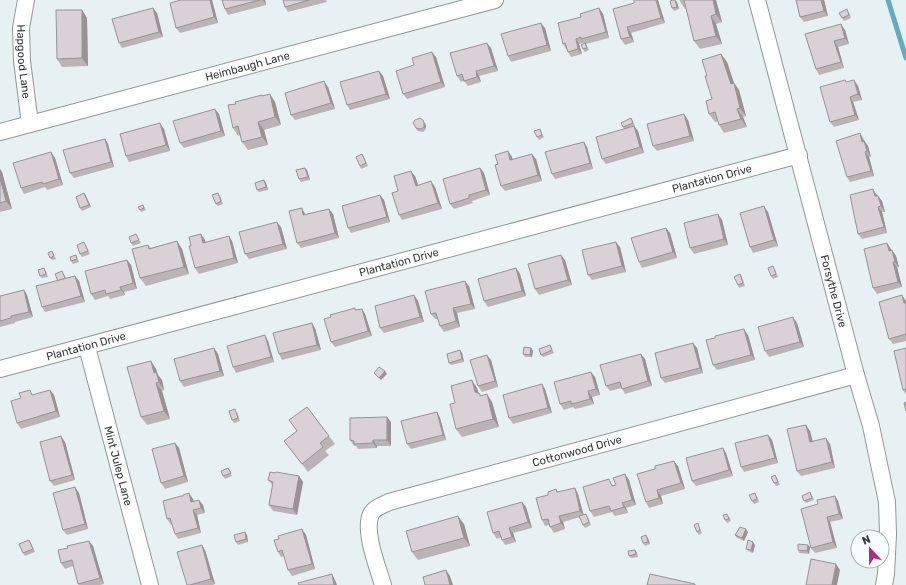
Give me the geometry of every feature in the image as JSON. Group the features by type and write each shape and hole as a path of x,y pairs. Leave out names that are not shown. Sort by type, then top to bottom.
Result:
{"street":[{"name":"Hapgood Lane","path":"26,0 21,28 22,61 30,124"},
{"name":"Heimbaugh Lane","path":"0,132 493,0"},
{"name":"Forsythe Drive","path":"757,0 856,375 871,426 887,502 888,534 884,585"},
{"name":"Plantation Drive","path":"0,370 799,155"},
{"name":"Mint Julep Lane","path":"87,347 150,585"},
{"name":"Cottonwood Drive","path":"383,585 369,529 370,515 373,511 389,502 856,375"}],"building":[{"path":"181,0 210,0 214,17 176,28 170,3"},
{"path":"222,0 260,0 225,9"},
{"path":"283,0 309,0 285,7"},
{"path":"634,0 656,0 661,18 627,27 630,37 621,39 613,9 634,3"},
{"path":"675,0 677,7 672,8 670,1"},
{"path":"684,0 713,0 716,14 711,16 716,36 694,41"},
{"path":"796,0 821,0 824,11 800,17"},
{"path":"153,8 159,32 119,43 112,19"},
{"path":"599,8 606,32 576,39 578,49 568,52 565,43 563,44 558,23 581,17 580,14"},
{"path":"847,9 849,15 842,18 839,13"},
{"path":"56,10 82,10 82,58 57,59"},
{"path":"541,23 547,45 508,56 501,34"},
{"path":"841,24 845,38 834,41 841,62 816,69 805,34"},
{"path":"487,43 494,66 476,71 477,77 464,81 462,74 457,76 450,53"},
{"path":"585,43 587,48 583,49 581,45"},
{"path":"432,52 441,82 403,94 396,71 414,65 412,58"},
{"path":"721,54 731,84 734,83 740,108 737,109 741,119 719,125 715,112 709,114 706,101 712,99 702,60"},
{"path":"379,71 386,94 347,105 340,82"},
{"path":"845,80 846,82 854,80 858,94 850,97 855,115 830,122 820,87"},
{"path":"324,81 331,103 291,115 285,93"},
{"path":"270,94 275,117 258,122 262,137 242,142 238,126 233,128 228,105"},
{"path":"215,109 221,131 180,143 173,121"},
{"path":"684,114 690,136 653,146 647,124"},
{"path":"420,118 424,123 424,127 421,129 416,128 413,123 415,120"},
{"path":"631,118 633,123 623,127 621,123"},
{"path":"160,123 166,145 126,156 120,134"},
{"path":"634,126 640,147 602,159 596,137"},
{"path":"540,129 542,135 537,137 534,131"},
{"path":"860,133 862,142 864,141 867,151 865,152 871,171 847,177 836,141"},
{"path":"105,139 111,162 70,173 63,150"},
{"path":"584,142 590,163 552,174 545,152"},
{"path":"508,151 510,160 532,154 538,175 501,186 495,165 498,164 495,155"},
{"path":"51,152 59,179 21,188 13,163"},
{"path":"362,154 366,163 360,166 356,157"},
{"path":"305,168 308,177 299,179 296,170"},
{"path":"480,168 486,190 469,195 469,198 450,204 443,179"},
{"path":"411,171 416,186 431,181 438,203 399,215 392,193 398,191 394,176"},
{"path":"0,178 6,201 0,203"},
{"path":"264,180 266,187 257,190 255,183"},
{"path":"873,189 875,196 878,196 881,206 878,207 884,227 858,234 850,195"},
{"path":"84,193 89,205 80,208 76,197"},
{"path":"218,193 221,201 216,204 212,195"},
{"path":"380,195 387,217 348,228 342,206"},
{"path":"143,205 144,208 140,210 138,207"},
{"path":"764,206 774,240 750,247 740,213"},
{"path":"302,208 303,215 329,209 335,233 297,243 289,211"},
{"path":"718,214 724,239 690,248 684,223"},
{"path":"277,222 283,244 245,254 239,232"},
{"path":"666,228 673,252 639,262 631,238"},
{"path":"136,234 139,240 131,243 129,237"},
{"path":"201,234 203,243 229,236 234,258 195,268 189,246 191,246 189,237"},
{"path":"177,241 184,267 140,278 132,249 148,245 149,249"},
{"path":"84,242 88,251 80,254 77,245"},
{"path":"616,242 622,266 588,275 582,250"},
{"path":"887,243 889,251 892,250 895,262 893,262 898,282 873,288 864,249"},
{"path":"52,251 54,256 50,258 48,253"},
{"path":"76,255 77,259 71,261 70,257"},
{"path":"561,255 568,280 535,289 528,264"},
{"path":"127,260 133,283 120,287 121,290 106,294 105,290 91,294 85,271"},
{"path":"773,266 776,274 771,276 768,268"},
{"path":"44,268 46,274 40,276 38,270"},
{"path":"516,268 522,291 484,301 478,279"},
{"path":"62,271 65,278 58,281 55,274"},
{"path":"740,274 743,283 738,285 734,277"},
{"path":"75,276 81,296 42,307 36,286"},
{"path":"465,281 471,304 453,308 456,321 440,326 436,313 431,314 425,291"},
{"path":"24,290 29,312 11,316 11,318 0,321 0,296"},
{"path":"414,295 420,317 380,328 375,306"},
{"path":"902,295 904,303 906,303 906,334 889,339 879,302"},
{"path":"355,308 355,310 362,309 368,331 331,342 324,319 331,317 330,315"},
{"path":"793,317 800,342 765,351 758,327"},
{"path":"312,323 317,345 279,354 273,333"},
{"path":"744,329 751,355 713,365 706,340 715,338 715,336"},
{"path":"265,335 271,357 233,367 227,346"},
{"path":"693,343 700,368 661,378 655,353"},
{"path":"550,345 552,350 541,355 539,349"},
{"path":"524,347 531,348 530,355 523,354"},
{"path":"214,348 220,371 180,381 174,359"},
{"path":"906,348 906,389 903,390 894,351"},
{"path":"460,350 462,359 449,363 447,354"},
{"path":"641,354 648,381 622,389 620,382 606,386 600,365"},
{"path":"487,355 495,381 478,386 470,360"},
{"path":"151,361 154,373 156,372 159,382 156,383 164,411 141,417 127,367"},
{"path":"379,367 385,371 379,378 374,373"},
{"path":"591,372 596,389 588,391 590,399 571,404 571,401 560,404 554,382"},
{"path":"472,380 475,392 480,394 480,396 487,394 493,419 456,429 450,404 455,403 451,386"},
{"path":"542,384 548,408 509,418 503,395"},
{"path":"30,390 32,395 50,390 56,411 17,423 11,401 21,398 19,393"},
{"path":"307,407 329,436 320,443 323,447 302,464 284,441 297,431 289,420"},
{"path":"235,409 238,418 232,420 229,411"},
{"path":"437,412 443,435 407,444 401,421"},
{"path":"387,417 387,440 373,440 373,443 354,444 354,441 350,440 350,418"},
{"path":"806,425 810,442 826,438 832,462 797,471 787,429"},
{"path":"768,435 775,458 741,467 735,443"},
{"path":"61,436 72,475 50,481 40,442"},
{"path":"175,443 184,476 161,483 152,449"},
{"path":"723,448 729,470 692,481 686,458"},
{"path":"674,461 681,483 657,490 659,498 646,502 637,474 655,469 655,466"},
{"path":"228,468 231,473 223,476 221,471"},
{"path":"270,472 299,476 293,509 269,505 273,482 268,480"},
{"path":"625,474 632,500 622,503 624,507 611,511 609,506 590,511 583,487 609,479 612,486 616,485 613,478"},
{"path":"775,475 778,482 774,483 771,477"},
{"path":"75,487 85,524 63,530 53,493"},
{"path":"575,488 580,511 559,516 561,523 550,527 548,519 542,520 536,498 548,495 548,492 556,489 557,492"},
{"path":"810,492 812,498 804,501 802,496"},
{"path":"189,493 191,502 199,500 201,508 193,510 198,528 175,534 170,518 167,519 163,501"},
{"path":"755,493 757,499 752,501 749,495"},
{"path":"835,496 839,514 827,517 833,542 811,548 801,509 818,504 817,500"},
{"path":"522,502 528,522 509,528 512,537 502,540 499,531 493,533 487,512"},
{"path":"586,514 589,522 583,525 579,516"},
{"path":"727,514 729,519 725,520 723,515"},
{"path":"458,516 464,538 412,552 406,531"},
{"path":"698,523 700,530 697,532 694,525"},
{"path":"740,527 746,529 742,538 735,535"},
{"path":"302,529 312,564 288,570 282,550 278,552 274,540 279,539 278,536"},
{"path":"245,532 246,539 236,542 234,535"},
{"path":"646,535 648,542 643,543 641,537"},
{"path":"29,540 33,549 23,553 19,544"},
{"path":"748,540 753,542 751,550 746,549"},
{"path":"89,541 100,578 78,584 72,560 61,563 58,550 68,548 67,546"},
{"path":"798,544 808,545 807,551 798,550"},
{"path":"202,545 211,579 187,585 177,552"},
{"path":"635,550 636,554 629,556 628,551"},
{"path":"811,559 836,564 832,585 806,585"},
{"path":"446,570 450,585 425,585 423,577"},
{"path":"332,574 334,585 299,585 298,583"},
{"path":"650,574 695,584 695,585 647,585"}],"waterway":[{"path":"888,0 906,58"}]}
